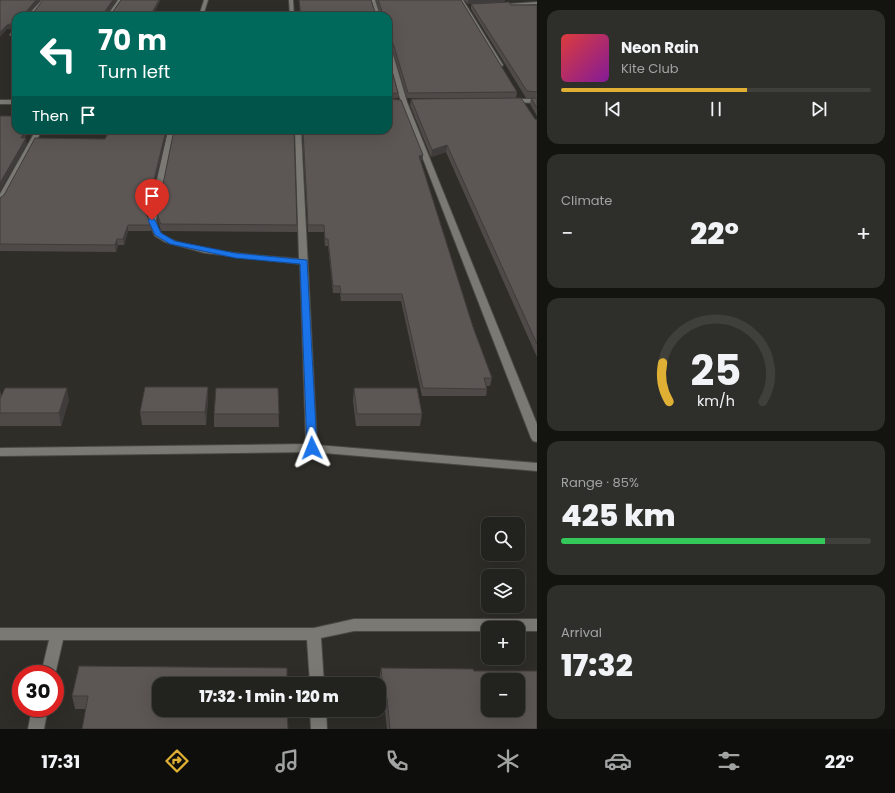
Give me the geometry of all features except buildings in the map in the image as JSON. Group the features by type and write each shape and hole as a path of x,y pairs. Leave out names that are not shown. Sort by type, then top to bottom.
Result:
{"street":[{"path":"33,12 44,0"},
{"path":"112,12 120,0"},
{"path":"202,12 206,0"},
{"path":"291,0 292,12"},
{"path":"374,0 377,12"},
{"path":"461,0 502,67"},
{"path":"488,5 537,3"},
{"path":"466,6 473,6"},
{"path":"392,61 405,102 537,438"},
{"path":"518,94 524,104"},
{"path":"506,101 524,104 537,101"},
{"path":"0,102 12,102"},
{"path":"0,201 37,134"},
{"path":"170,134 152,220 158,234 173,243 228,254 304,262"},
{"path":"298,134 312,448"},
{"path":"0,452 312,448 537,467"},
{"path":"0,634 314,634 354,625 537,625"},
{"path":"50,665 57,634"},
{"path":"314,634 317,677"},
{"path":"36,729 38,717"},
{"path":"318,717 319,729"}],"route":[{"path":"152,220 158,234 173,243 235,256 304,262 312,448"}]}
